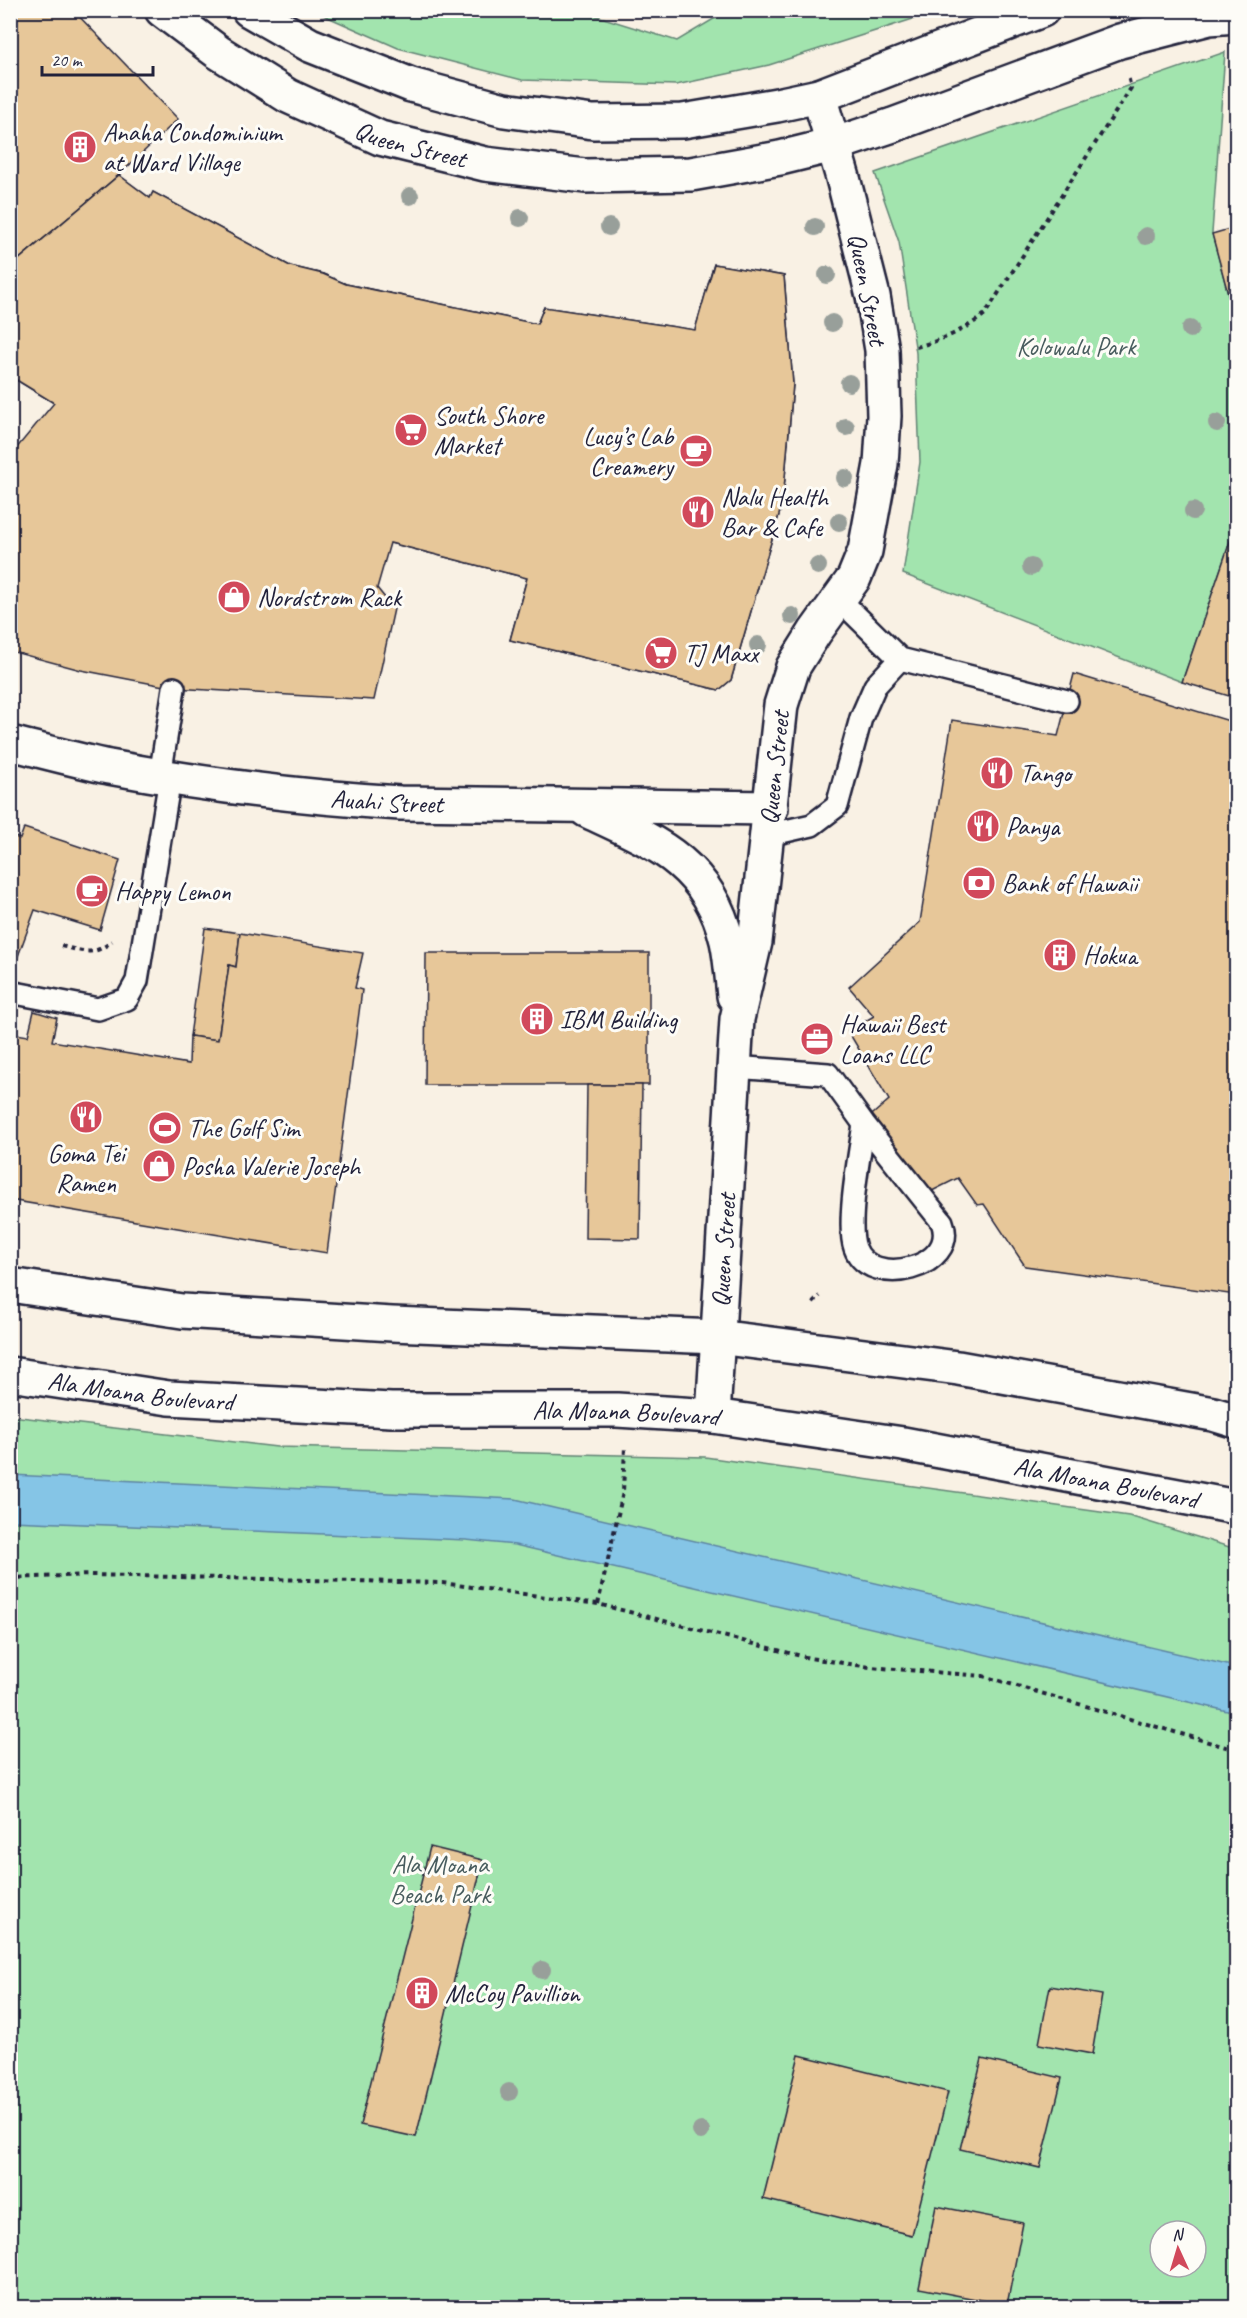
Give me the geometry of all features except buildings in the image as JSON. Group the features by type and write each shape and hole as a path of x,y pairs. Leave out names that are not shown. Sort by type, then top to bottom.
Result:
{"street":[{"name":"Queen Street","path":"162,10 218,52 288,96 380,138 485,164 585,176 691,174 780,158 833,145 1119,41 1209,18 1236,16"},
{"path":"249,10 309,45 411,86 504,110 593,122 683,121 819,96 1042,10"},
{"name":"Queen Street","path":"713,1416 736,1019 755,942 781,705 793,667 854,578 865,551 881,464 884,416 882,350 873,296 819,96"},
{"name":"Auahi Street","path":"10,743 106,766 257,791 400,803 576,806 769,821"},
{"path":"576,806 655,843 689,869 707,894 719,917 727,942 736,1019"},
{"path":"10,1285 182,1311 404,1324 717,1337 958,1368 1213,1414 1236,1421"},
{"name":"Ala Moana Boulevard","path":"10,1374 181,1398 391,1410 617,1410 713,1416 903,1444 1236,1506"}],"lane":[{"path":"840,600 900,659 1067,701"},
{"path":"769,821 813,825 837,806 861,718 875,686 900,659"},
{"path":"10,992 98,1009 127,999 137,981 165,777 174,688"},
{"path":"734,1067 828,1074 864,1124 942,1222 946,1233 942,1247 930,1259 917,1267 900,1270 877,1268 863,1262 855,1248 852,1220 864,1124"}],"path":[{"path":"916,347 938,341 970,326 985,314 993,303 1131,88 1119,41"},
{"path":"61,946 88,952 101,950 114,940"},
{"path":"813,1302 820,1296"},
{"path":"598,1604 623,1492 625,1444"},
{"path":"10,1578 90,1575 442,1583 554,1600 598,1604 809,1658 870,1667 983,1676 1236,1750"}],"green space":[{"path":"314,11 581,11 677,41 727,11 938,11 769,65 676,85 522,80 398,48"},
{"name":"Kolowalu Park","path":"1225,52 1212,233 1236,324 1236,524 1182,682 903,574 920,462 916,353 899,242 875,173"},
{"name":"Ala Moana Beach Park","path":"11,1416 277,1447 705,1457 1129,1516 1236,1549 1236,2307 11,2308"}],"water":[{"path":"11,1475 515,1499 1236,1667 1236,1713 515,1545 466,1540 11,1521"}],"place":[{"name":"Anaha Condominium at Ward Village","path":"80,147"},
{"name":"South Shore Market","path":"411,430"},
{"name":"Lucy’s Lab Creamery","path":"696,451"},
{"name":"Nalu Health Bar & Cafe","path":"698,512"},
{"name":"Nordstrom Rack","path":"234,597"},
{"name":"TJ Maxx","path":"661,653"},
{"name":"Tango","path":"997,773"},
{"name":"Panya","path":"983,826"},
{"name":"Bank of Hawaii","path":"979,883"},
{"name":"Happy Lemon","path":"92,891"},
{"name":"Hokua","path":"1060,955"},
{"name":"IBM Building","path":"537,1019"},
{"name":"Hawaii Best Loans LLC","path":"817,1039"},
{"name":"Goma Tei Ramen","path":"86,1117"},
{"name":"The Golf Sim","path":"165,1128"},
{"name":"Posha Valerie Joseph","path":"159,1166"},
{"name":"McCoy Pavillion","path":"422,1993"}]}
